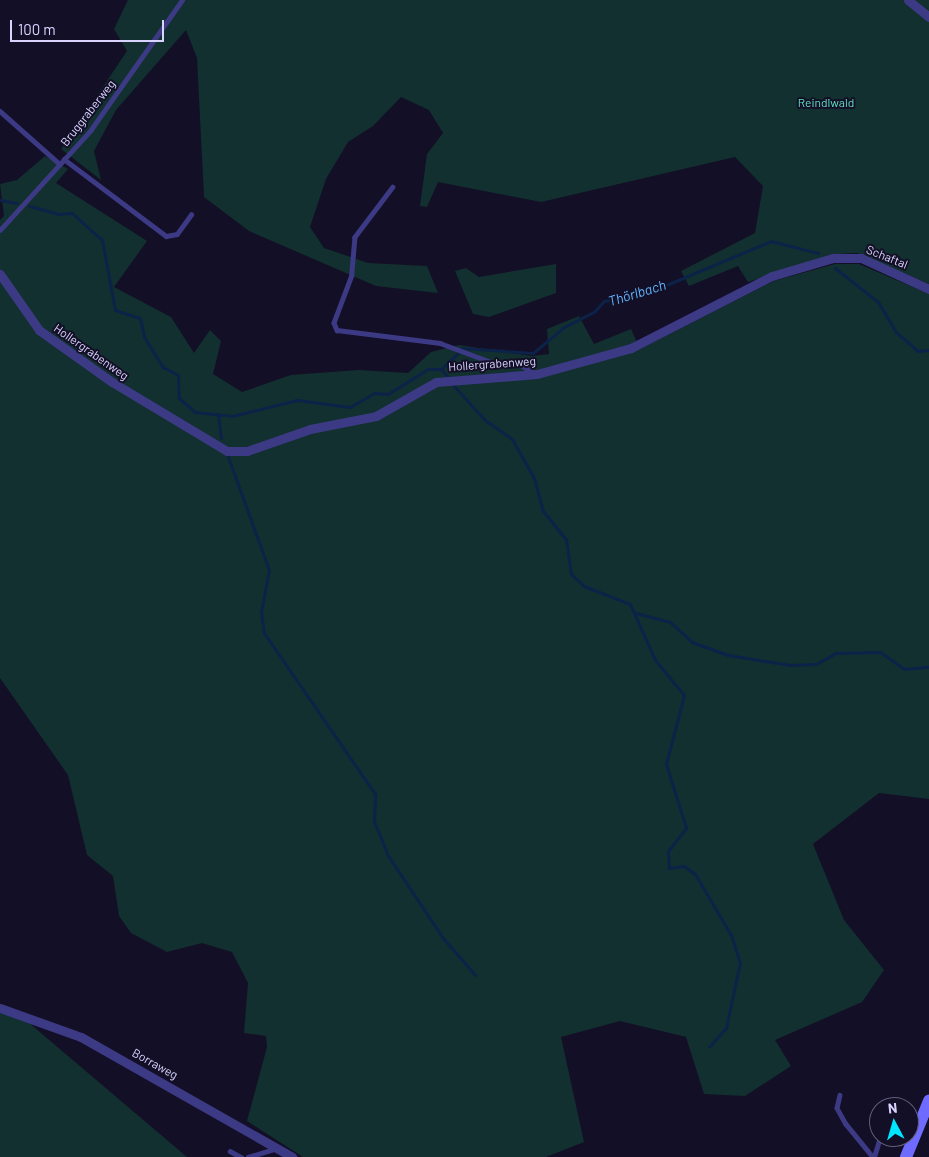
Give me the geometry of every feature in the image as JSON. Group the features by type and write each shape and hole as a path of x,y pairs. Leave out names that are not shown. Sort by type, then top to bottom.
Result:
{"main road":[{"path":"906,1157 929,1101"}],"street":[{"path":"908,0 929,17"},
{"name":"Hollergrabenweg","path":"0,274 39,330 129,393 227,451 247,451 310,429 376,416 436,382 536,374 631,348 772,276 833,258"},
{"name":"Schaftal","path":"833,258 860,258 929,289"},
{"name":"Borraweg","path":"0,1008 81,1037 292,1157"}],"lane":[{"name":"Bruggraberweg","path":"0,230 90,131 182,0"},
{"path":"0,111 60,164"},
{"path":"64,159 166,236 177,234 190,214"},
{"path":"393,188 355,237 352,275 334,323 337,330 440,343 491,362 519,364 536,374"},
{"path":"840,1095 838,1108 846,1124 874,1157"},
{"path":"248,1157 277,1148"},
{"path":"230,1151 241,1157"}],"green space":[{"name":"Reindlwald","path":"128,0 929,0 929,284 857,253 837,254 748,282 738,266 689,286 681,271 755,233 763,186 735,157 541,202 438,182 427,207 420,206 427,154 443,133 429,110 401,97 373,126 348,142 326,179 310,227 324,248 368,263 427,266 438,293 376,286 249,231 204,197 197,58 186,30 116,110 94,151 101,180 61,149 127,51 114,29"},
{"path":"45,156 68,169 56,183 147,241 114,287 171,317 194,353 210,330 221,341 213,374 242,392 291,375 358,370 408,373 431,352 459,345 532,356 549,354 547,329 579,316 594,344 631,329 640,349 774,281 835,264 859,264 929,294 929,799 879,793 813,844 844,920 884,970 862,1002 775,1040 791,1066 745,1096 704,1094 686,1037 620,1021 561,1037 584,1142 546,1157 303,1157 247,1121 267,1047 266,1036 244,1033 248,983 232,952 202,943 167,952 131,933 119,916 113,876 87,855 68,775 0,678 0,220 4,216 0,184 17,180"},
{"path":"556,264 556,293 489,317 473,314 455,271 466,268 479,277"},
{"path":"0,1012 28,1022 187,1157 0,1157"}],"waterway":[{"name":"Thörlbach","path":"0,200 17,203"},
{"name":"Thörlbach","path":"29,206 58,214 72,213 102,240 115,310 140,318 144,337 163,367 178,375 179,398 195,412 232,416 297,400 350,407 374,393 388,394 428,369 441,369 458,353"},
{"name":"Thörlbach","path":"462,348 533,353 564,327 594,312 604,301 652,291 771,241 818,253"},
{"name":"Thörlbach","path":"835,268 878,302 896,332 918,351 929,350"},
{"path":"441,369 448,377"},
{"path":"453,385 485,420 512,439 534,478 543,511 566,539 571,574 584,586 630,604 655,660 684,695 666,764 686,828 668,851 669,868 684,866 695,874 731,935 740,962 726,1028 709,1047"},
{"path":"218,414 221,438"},
{"path":"227,454 269,570 261,612 264,633 375,794 374,821 387,854 443,938 475,975"},
{"path":"636,613 670,622 692,642 728,655 790,665 816,664 836,653 880,652 904,669 929,667"}]}
